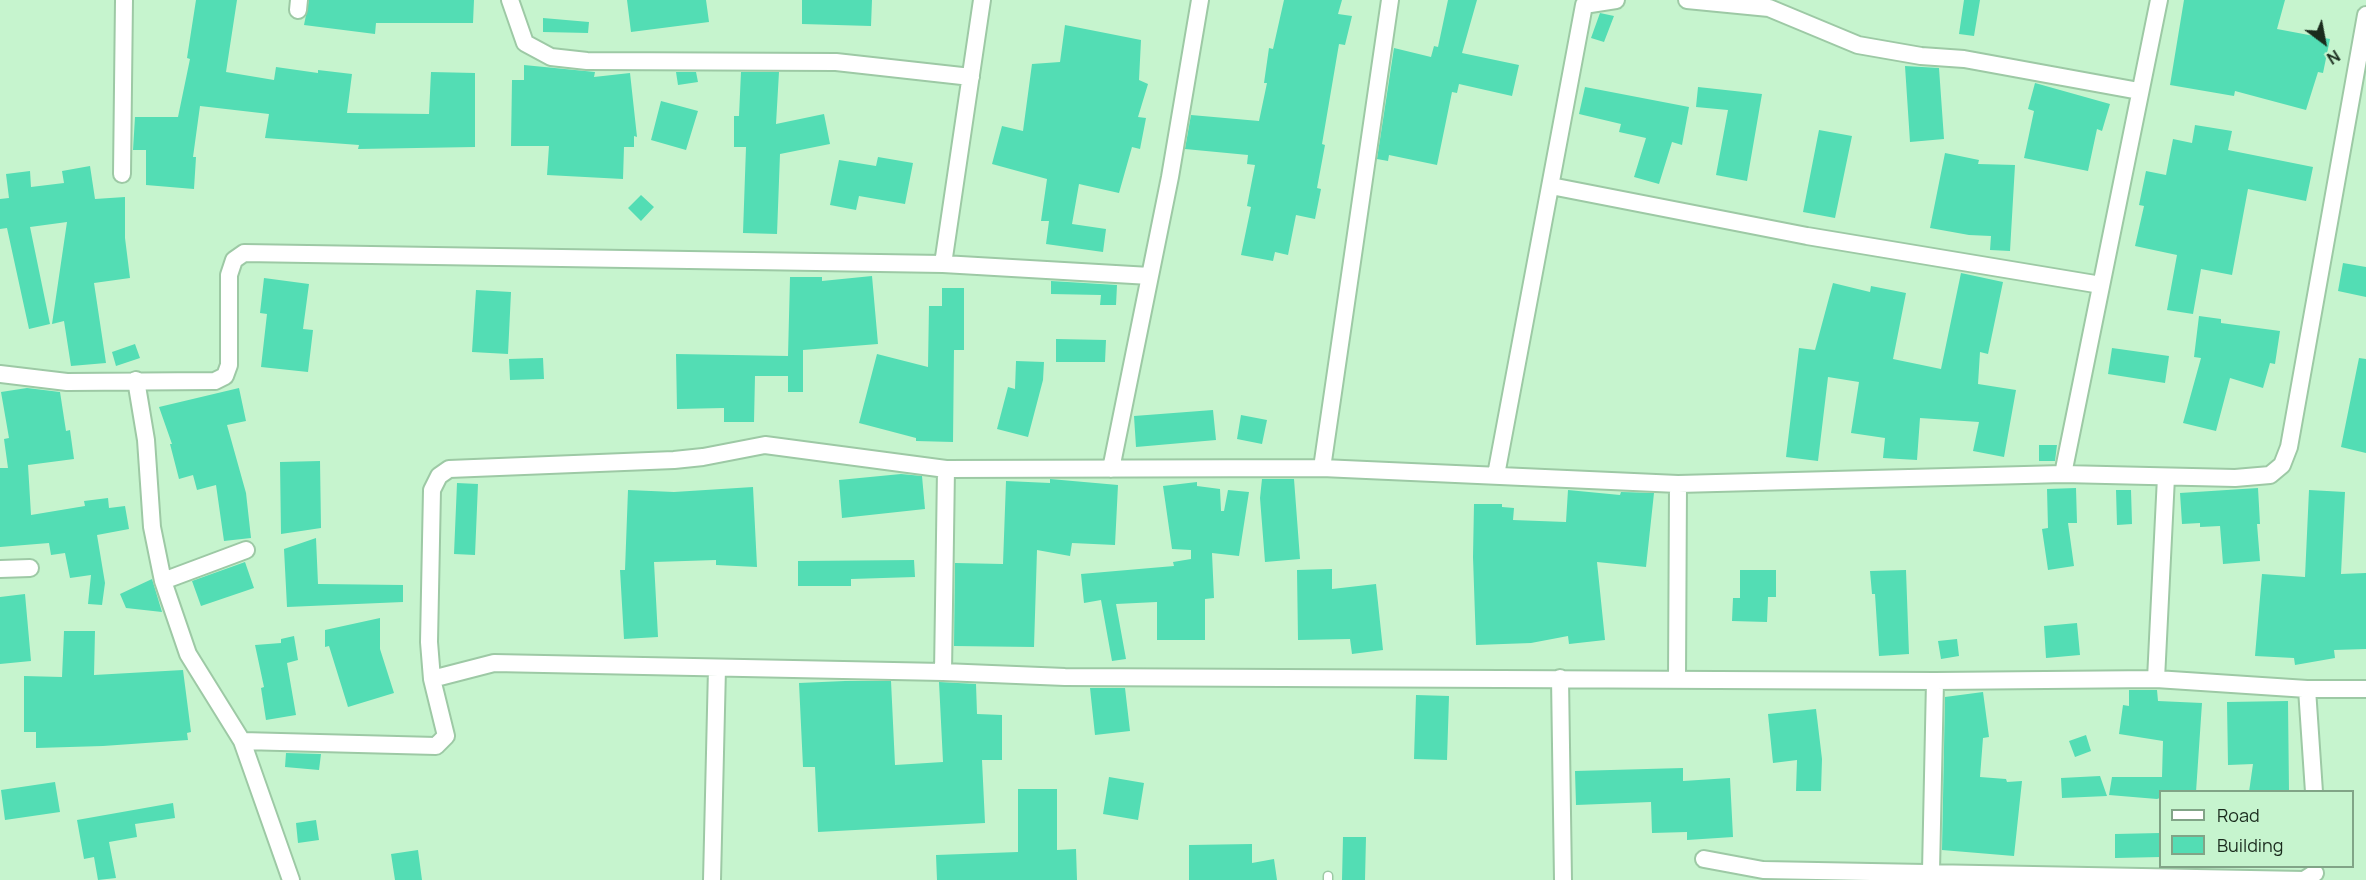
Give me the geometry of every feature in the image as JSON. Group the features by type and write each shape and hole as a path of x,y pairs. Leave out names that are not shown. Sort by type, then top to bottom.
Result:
{"street":[{"path":"122,174 124,0"},
{"path":"510,0 525,43 551,57 587,61 837,62 971,77"},
{"path":"943,264 982,0"},
{"path":"1111,468 1170,177 1200,0"},
{"path":"1322,468 1390,0"},
{"path":"1496,475 1584,5 1617,0"},
{"path":"1687,0 1757,3 1858,45 1922,56 1964,59 2139,91"},
{"path":"2063,474 2159,0"},
{"path":"242,741 436,746 446,736 432,679 429,642 432,490 439,476 449,469 703,458 765,445 946,469 1322,468 1678,484 2063,474 2235,478 2270,475 2282,465 2289,447 2366,15"},
{"path":"1551,186 1807,236 2101,285"},
{"path":"0,374 67,382 215,381 225,376 229,365 229,275 234,260 244,253 943,264 1150,276"},
{"path":"136,380 146,440 152,527 163,581 188,654 242,741 291,880"},
{"path":"943,672 946,469"},
{"path":"2156,679 2166,477"},
{"path":"1677,678 1678,484"},
{"path":"163,581 246,550"},
{"path":"0,569 30,568"},
{"path":"432,679 494,663 943,672 1065,677 1677,678 1935,681 2156,679 2307,689 2366,689"},
{"path":"712,880 717,668"},
{"path":"1560,678 1563,880"},
{"path":"1931,872 1935,681"},
{"path":"2307,689 2314,790"},
{"path":"1704,859 1762,870 2304,880 2316,873"}],"building":[{"path":"196,0 237,0 226,72 274,80 276,67 318,73 318,70 352,74 347,113 429,114 431,72 475,73 475,147 358,149 359,145 265,138 269,114 200,106 193,157 196,157 194,189 146,185 146,150 133,150 135,117 178,117 190,59 187,58"},
{"path":"309,0 474,0 473,23 376,23 375,34 304,25"},
{"path":"627,0 706,0 709,22 631,32"},
{"path":"802,0 872,0 871,26 802,24"},
{"path":"1284,0 1342,0 1338,14 1352,16 1345,45 1339,44 1322,144 1325,145 1317,188 1321,189 1315,219 1296,215 1288,255 1275,252 1273,261 1241,255 1251,207 1247,206 1255,165 1247,164 1248,155 1185,149 1191,115 1259,121 1267,83 1264,83 1269,48 1273,49"},
{"path":"1448,0 1477,0 1462,53 1519,65 1512,96 1459,84 1457,93 1452,92 1437,165 1389,155 1388,161 1377,159 1394,48 1431,57 1434,46 1438,47"},
{"path":"1964,0 1980,0 1974,36 1959,34"},
{"path":"2184,0 2285,0 2277,29 2330,39 2323,73 2318,72 2306,110 2235,91 2234,96 2170,85"},
{"path":"1600,13 1614,16 1604,42 1591,38"},
{"path":"543,18 589,22 588,33 543,32"},
{"path":"1065,25 1141,40 1139,80 1148,84 1138,117 1146,118 1140,149 1132,147 1119,193 1079,184 1072,224 1106,229 1103,252 1046,244 1049,221 1041,221 1047,179 992,164 1002,126 1023,131 1032,64 1060,62"},
{"path":"524,65 595,72 594,77 630,73 637,137 634,136 634,147 624,147 623,179 547,175 549,146 511,146 512,80 524,80"},
{"path":"1905,66 1939,68 1944,139 1910,142"},
{"path":"676,72 696,72 698,82 678,85"},
{"path":"741,72 779,72 776,124 824,114 830,144 780,154 777,234 743,233 746,147 734,147 734,116 739,116"},
{"path":"2035,83 2110,104 2102,131 2097,129 2088,171 2024,158 2034,111 2028,109"},
{"path":"1585,87 1689,107 1682,145 1672,142 1659,184 1634,177 1646,138 1619,132 1621,124 1579,114"},
{"path":"1698,87 1762,94 1747,181 1716,175 1728,110 1696,107"},
{"path":"661,101 698,111 686,150 651,140"},
{"path":"2195,125 2232,131 2228,150 2313,167 2306,201 2248,189 2232,275 2201,269 2193,314 2167,310 2177,255 2135,246 2144,206 2139,205 2146,171 2166,175 2173,139 2192,143"},
{"path":"1819,130 1852,136 1835,218 1803,212"},
{"path":"1945,153 1979,160 1978,164 2015,165 2010,251 1990,250 1991,236 1969,235 1930,228"},
{"path":"878,157 913,163 905,204 859,196 856,210 830,205 839,160 876,166"},
{"path":"90,166 95,199 125,197 125,238 130,278 94,283 106,363 71,366 64,321 52,324 67,222 30,227 50,324 29,329 7,228 0,229 0,199 9,198 6,174 30,171 31,187 64,183 62,171"},
{"path":"641,195 654,207 641,221 628,208"},
{"path":"2343,263 2366,267 2366,297 2338,291"},
{"path":"1961,273 2003,282 1988,354 1980,352 1978,384 2016,390 2004,457 1973,451 1979,422 1920,418 1917,460 1883,458 1885,438 1851,433 1859,382 1828,377 1818,461 1786,457 1799,348 1815,350 1833,283 1870,292 1871,286 1906,293 1893,359 1941,369"},
{"path":"872,276 878,344 803,350 803,392 788,392 788,376 755,376 754,422 724,422 724,408 677,409 676,354 788,356 790,277 822,277 822,281"},
{"path":"264,278 309,284 303,329 313,330 308,372 261,367 267,314 260,313"},
{"path":"1051,281 1117,285 1116,305 1100,305 1101,295 1051,294"},
{"path":"942,288 964,288 964,350 954,350 953,442 916,441 916,438 859,423 877,354 928,367 929,306 942,306"},
{"path":"476,290 511,292 508,354 472,352"},
{"path":"2199,316 2221,319 2221,323 2280,331 2275,364 2270,363 2263,388 2230,378 2216,431 2183,423 2201,358 2194,357"},
{"path":"1056,339 1106,340 1105,362 1056,362"},
{"path":"135,344 140,358 116,366 112,352"},
{"path":"2112,348 2169,356 2165,383 2108,374"},
{"path":"543,358 544,379 510,380 509,359"},
{"path":"2359,358 2366,359 2366,453 2341,447"},
{"path":"1016,361 1044,362 1043,380 1028,437 997,429 1008,387 1015,389"},
{"path":"27,388 60,392 66,431 70,430 74,459 28,465 31,515 85,506 84,501 108,498 109,508 125,506 129,529 97,535 105,583 102,605 88,604 91,575 70,578 65,553 51,555 49,543 0,547 0,468 8,468 4,439 9,438 1,392"},
{"path":"239,388 246,421 227,425 246,493 251,538 224,541 216,485 197,490 193,475 179,479 170,444 172,444 159,407"},
{"path":"1213,410 1216,440 1136,447 1134,416"},
{"path":"1241,415 1267,420 1262,444 1237,439"},
{"path":"2039,445 2057,445 2055,461 2039,461"},
{"path":"320,461 321,528 281,534 280,462"},
{"path":"901,474 922,476 925,509 842,518 839,480"},
{"path":"1050,479 1118,485 1115,545 1072,543 1070,556 1037,550 1034,647 954,646 955,563 1003,564 1006,481 1050,483"},
{"path":"1262,479 1294,479 1300,559 1265,562 1260,498"},
{"path":"1197,482 1197,486 1220,489 1221,511 1224,511 1228,490 1249,492 1239,556 1212,553 1214,598 1205,599 1205,640 1157,640 1157,602 1116,604 1126,659 1112,661 1101,600 1084,603 1081,574 1174,566 1173,562 1191,559 1191,550 1172,549 1163,486"},
{"path":"457,483 478,484 475,555 454,554"},
{"path":"753,487 757,567 716,565 716,560 654,562 658,637 624,639 620,570 625,570 628,490 674,492"},
{"path":"2076,488 2077,523 2068,523 2074,566 2048,570 2042,529 2048,528 2047,489"},
{"path":"2258,488 2260,524 2257,524 2260,561 2223,564 2220,526 2200,527 2200,523 2182,524 2180,493"},
{"path":"1568,490 1620,495 1621,492 1654,493 1646,567 1597,562 1605,640 1569,644 1568,636 1531,643 1476,645 1474,504 1502,504 1502,507 1514,508 1513,520 1566,522"},
{"path":"2116,490 2131,490 2132,524 2117,525"},
{"path":"2309,490 2345,492 2341,574 2366,573 2366,649 2334,650 2335,658 2295,665 2294,658 2255,656 2262,574 2305,577"},
{"path":"316,538 318,584 403,585 403,602 287,607 284,549"},
{"path":"914,560 915,577 851,579 851,586 798,586 798,561"},
{"path":"245,562 254,588 201,606 192,581"},
{"path":"1332,569 1332,589 1376,584 1383,650 1352,654 1350,639 1298,640 1297,570"},
{"path":"1740,570 1776,570 1776,597 1768,597 1767,622 1732,621 1733,598 1740,598"},
{"path":"1906,570 1909,654 1879,656 1875,594 1872,594 1870,571"},
{"path":"152,579 162,612 126,608 120,594"},
{"path":"25,594 31,661 0,664 0,597"},
{"path":"380,618 380,649 394,693 348,707 329,646 325,647 325,630"},
{"path":"2077,623 2080,655 2046,658 2044,626"},
{"path":"64,631 95,631 94,675 183,670 191,732 187,733 188,740 36,748 36,732 24,732 24,676 62,677"},
{"path":"294,636 298,660 287,663 296,715 266,720 261,688 264,687 255,645 281,643 281,639"},
{"path":"1957,639 1959,656 1941,659 1938,641"},
{"path":"891,681 895,765 943,762 939,682 976,684 977,714 1002,715 1002,760 982,760 985,823 818,832 815,767 803,767 799,683"},
{"path":"1090,688 1125,688 1130,731 1095,735"},
{"path":"2129,690 2157,690 2158,701 2202,703 2196,790 2159,790 2159,798 2157,799 2109,795 2112,777 2162,777 2163,741 2119,734 2123,705 2129,706"},
{"path":"1983,692 1989,737 1983,738 1980,777 2006,779 2007,782 2022,781 2014,856 1942,850 1945,697"},
{"path":"1416,695 1449,696 1447,760 1414,759"},
{"path":"2288,701 2289,790 2249,790 2253,764 2228,765 2227,702"},
{"path":"1816,709 1822,759 1821,791 1796,791 1797,760 1773,763 1768,714"},
{"path":"2086,735 2091,751 2075,757 2069,741"},
{"path":"286,753 321,754 319,770 285,767"},
{"path":"1683,768 1683,781 1730,778 1733,837 1687,840 1687,832 1652,833 1651,802 1576,805 1575,771"},
{"path":"2100,776 2107,796 2062,798 2061,778"},
{"path":"1109,777 1144,783 1138,820 1103,814"},
{"path":"55,782 60,812 5,820 1,790"},
{"path":"1018,789 1057,789 1057,850 1076,849 1077,880 937,880 936,855 1018,852"},
{"path":"173,803 175,818 135,824 137,837 109,842 116,878 98,880 94,857 84,859 77,820"},
{"path":"316,820 319,840 298,843 296,823"},
{"path":"2159,833 2159,857 2115,858 2115,834"},
{"path":"1343,837 1366,837 1365,880 1342,880"},
{"path":"1252,844 1252,863 1274,859 1277,880 1189,880 1189,845"},
{"path":"418,850 422,880 395,880 391,854"}]}
